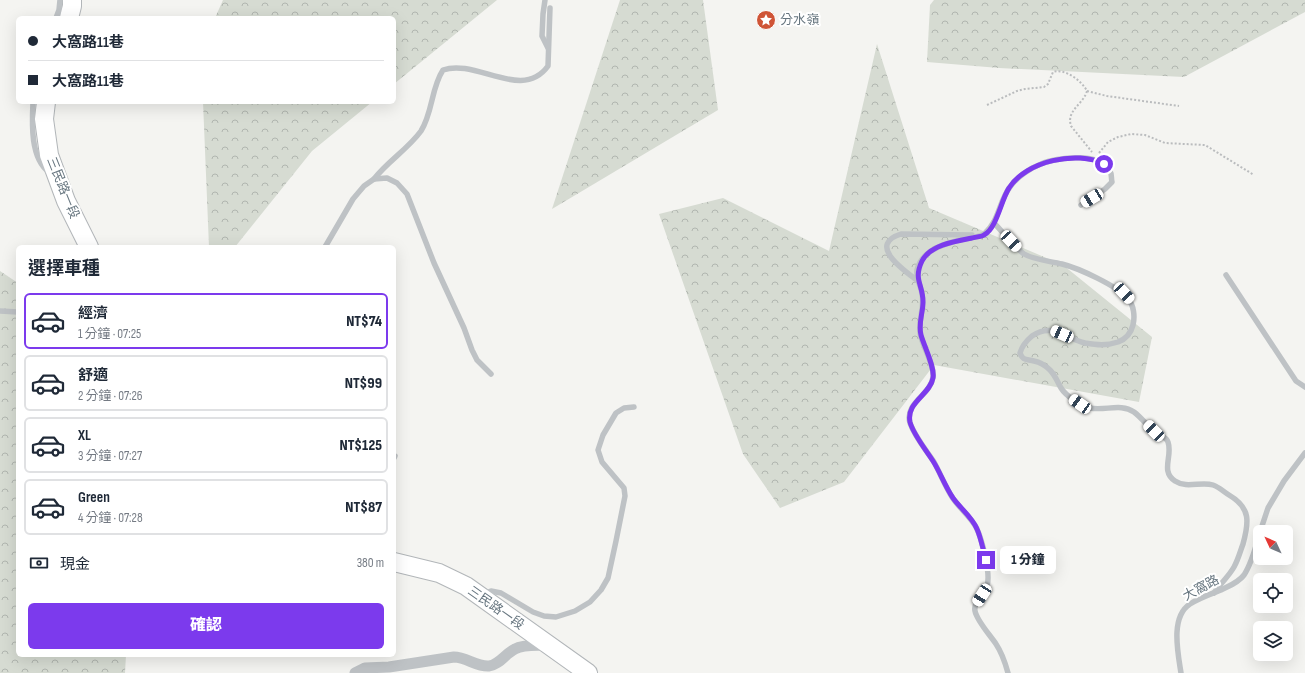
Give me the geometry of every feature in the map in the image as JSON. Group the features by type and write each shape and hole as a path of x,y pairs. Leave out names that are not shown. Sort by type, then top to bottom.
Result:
{"main road":[{"path":"70,16 72,0"},
{"name":"三民路一段","path":"46,104 44,119 49,155 66,201 88,245"},
{"name":"三民路一段","path":"396,562 439,573 466,586 588,673"}],"street":[{"path":"355,673 365,668 396,666 454,657 461,657 482,665 491,666 515,649 521,647 549,645"}],"lane":[{"path":"57,16 60,0"},
{"path":"545,0 542,36 548,50"},
{"path":"374,180 380,171 411,143 421,131 428,118 436,84 443,70 450,68 461,68 523,81 532,79 543,73 548,66 550,8"},
{"path":"34,104 32,122 36,152 39,161 44,168 56,176"},
{"path":"1008,673 1004,658 975,611 976,604 987,586 988,577 986,560 977,528 952,498 935,464 916,435 910,422 910,413 914,403 931,384 933,377 920,333 923,303 922,293 918,281 918,270 923,259 934,250 949,242 984,235 994,223 1001,203 1009,187 1022,174 1041,164 1075,158 1096,160 1104,164 1111,172 1112,182 1105,190 1081,205"},
{"path":"326,245 353,199 364,186 374,180 387,178 397,183 406,194 434,263 464,328 472,350 478,360 491,374"},
{"path":"994,223 1024,254 1076,269 1124,293 1130,300 1134,313 1134,324 1127,336 1120,341 1109,345 1083,343 1054,331 1045,330 1039,331 1027,340 1021,348 1020,353 1022,358 1025,360 1035,361 1049,369 1056,377 1062,389 1080,404 1089,408 1102,409 1119,407 1133,411 1168,442 1168,473 1174,480 1181,484 1191,485 1203,483 1214,486 1237,499 1244,507 1247,518 1240,555 1234,567 1214,593"},
{"path":"918,281 890,257 887,250 888,243 894,237 901,234 984,235"},
{"path":"1226,275 1296,381 1305,387"},
{"path":"0,311 16,312"},
{"path":"479,595 491,591 501,593 533,612 544,616 556,617 575,611 590,602 601,590 608,578 625,496 624,488 602,462 598,450 603,435 616,413 624,408 634,407"},
{"name":"大窩路","path":"1262,525 1268,508 1284,481 1305,453"},
{"name":"大窩路","path":"1181,673 1177,643 1178,622 1183,610 1190,604 1237,582 1244,575 1253,554"}],"path":[{"path":"987,105 1017,91 1044,87 1048,84 1053,72 1056,71 1066,73 1078,80 1087,91 1107,96 1179,106"},
{"path":"1087,91 1085,96 1070,115 1069,120 1071,126 1087,144 1096,160"},
{"path":"1096,160 1100,150 1108,142 1118,137 1131,134 1145,135 1165,143 1205,145 1254,175"}],"green space":[{"path":"223,0 497,0 396,82 396,16 216,16"},
{"path":"620,0 703,0 718,110 552,209"},
{"path":"934,0 1305,0 1305,12 1184,77 999,68 927,62 930,5"},
{"path":"877,44 929,208 1063,265 1152,337 1139,402 934,365 844,482 780,508 743,454 659,214 723,198 829,251"},
{"path":"203,104 370,104 312,151 237,245 209,245"},
{"path":"0,271 16,282 16,657 126,657 125,673 0,673"}],"place":[{"name":"分水嶺","path":"766,20"}],"route":[{"path":"986,560 977,528 952,498 935,464 916,435 910,422 910,413 914,403 931,384 933,377 933,371 920,333 923,303 922,293 918,281 918,270 923,259 934,250 949,242 984,235 994,223 1001,203 1009,187 1022,174 1041,164 1057,160 1075,158 1096,160 1104,164"}]}
